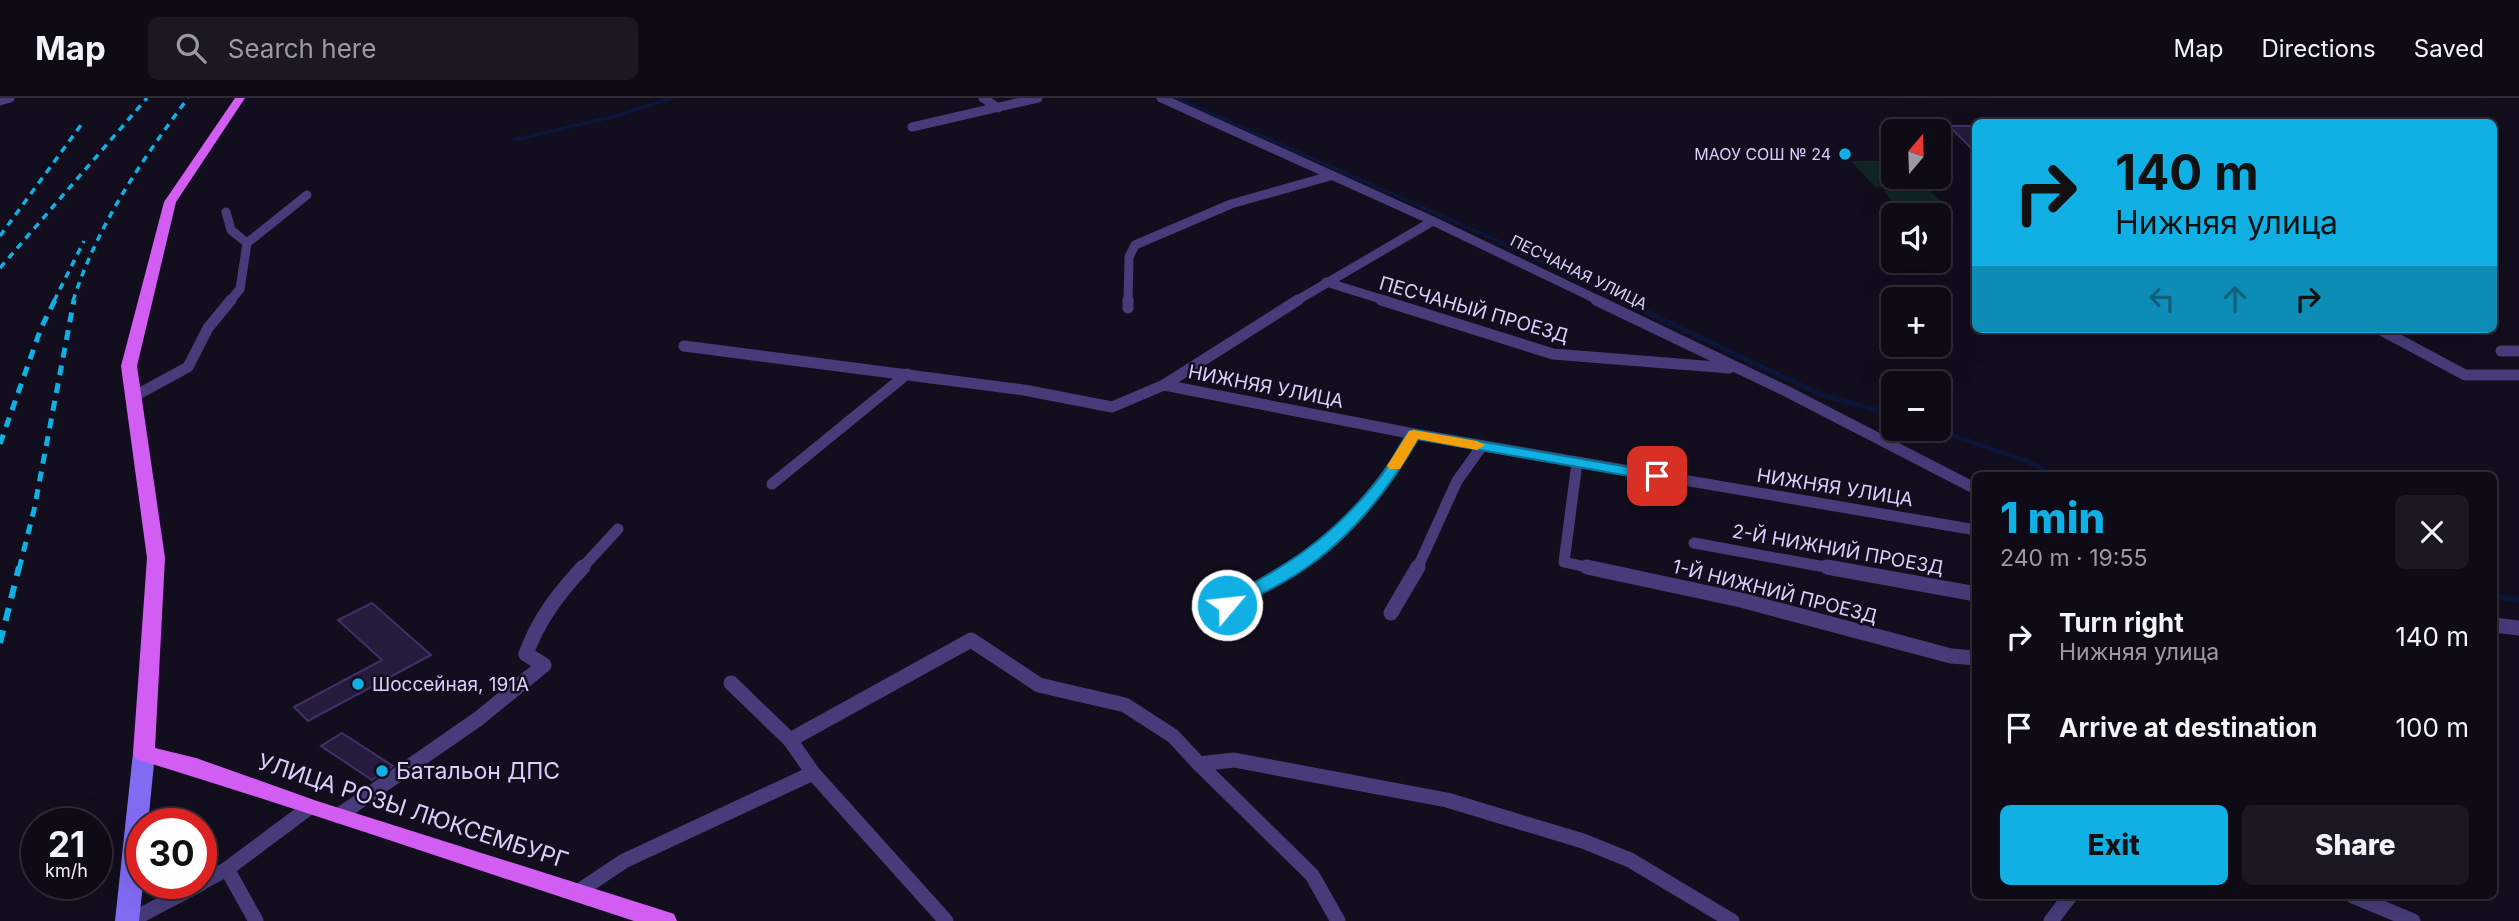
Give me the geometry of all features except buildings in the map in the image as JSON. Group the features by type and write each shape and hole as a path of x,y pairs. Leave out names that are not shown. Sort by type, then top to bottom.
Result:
{"main road":[{"path":"144,753 156,558 131,398 129,366 170,202 240,98"},
{"name":"УЛИЦА РОЗЫ ЛЮКСЕМБУРГ","path":"144,753 188,764 310,807 666,921"}],"street":[{"path":"0,101 10,98"},
{"path":"983,98 998,108"},
{"path":"912,127 1038,98"},
{"name":"ПЕСЧАНАЯ УЛИЦА","path":"1161,98 1433,221 1740,369 1972,487"},
{"path":"1128,308 1129,257 1135,245 1231,204 1330,176"},
{"path":"131,398 188,367 208,328 240,289 247,243 307,195"},
{"path":"226,212 231,230 247,243"},
{"name":"ПЕСЧАНЫЙ ПРОЕЗД","path":"1164,385 1326,282 1433,221"},
{"name":"ПЕСЧАНЫЙ ПРОЕЗД","path":"1326,282 1553,354 1740,369"},
{"path":"2386,333 2453,371 2465,375 2519,375"},
{"name":"НИЖНЯЯ УЛИЦА","path":"684,346 1024,390 1112,407 1164,385 1414,434 1972,529"},
{"path":"2501,351 2519,351"},
{"path":"772,484 907,374"},
{"path":"1227,605 1294,569 1334,538 1385,482 1414,434"},
{"path":"1391,613 1426,553 1457,481 1482,446"},
{"name":"1-Й НИЖНИЙ ПРОЕЗД","path":"1577,463 1564,538 1564,562 1741,600 1951,656 1972,658"},
{"path":"338,816 478,719 544,665 526,654 531,635 578,573 618,529"},
{"name":"2-Й НИЖНИЙ ПРОЕЗД","path":"1694,543 1972,593"},
{"path":"2497,625 2519,628"},
{"path":"790,740 971,640 1039,685 1125,705 1173,736 1312,875 1338,921"},
{"path":"731,683 790,740 813,773 946,921"},
{"path":"128,921 144,753"},
{"path":"1199,764 1234,760 1447,800 1583,841 1630,860 1732,921"},
{"path":"579,891 624,861 813,773"},
{"path":"217,874 310,807"},
{"path":"226,869 256,921"},
{"path":"128,921 170,899"},
{"path":"2051,921 2068,899"},
{"path":"2359,899 2393,917 2413,921"}],"green space":[{"path":"1851,161 1881,161 1881,187 1875,187"},
{"path":"1883,191 1930,191 1942,202 1894,203"}],"waterway":[{"path":"514,140 616,116 672,98"},
{"path":"1176,98 1485,235 1624,301"},
{"path":"1621,300 1819,394 1881,411"},
{"path":"1951,435 2034,464 2048,472"},
{"path":"2497,596 2519,600"}],"railway":[{"path":"0,268 147,98"},
{"path":"73,301 94,246 122,195 188,98"},
{"path":"0,236 81,125"},
{"path":"54,301 84,241"},
{"path":"0,444 41,328 55,300"},
{"path":"19,569 34,510 74,300"},
{"path":"0,643 19,567"}],"slow traffic":[{"path":"1395,466 1414,434 1477,445"}],"place":[{"name":"МАОУ СОШ № 24","path":"1845,154"},
{"name":"Шоссейная, 191А","path":"358,684"},
{"name":"Батальон ДПС","path":"382,771"}],"route":[{"path":"1227,605 1294,569 1334,538 1385,482 1414,434 1657,476"}]}
